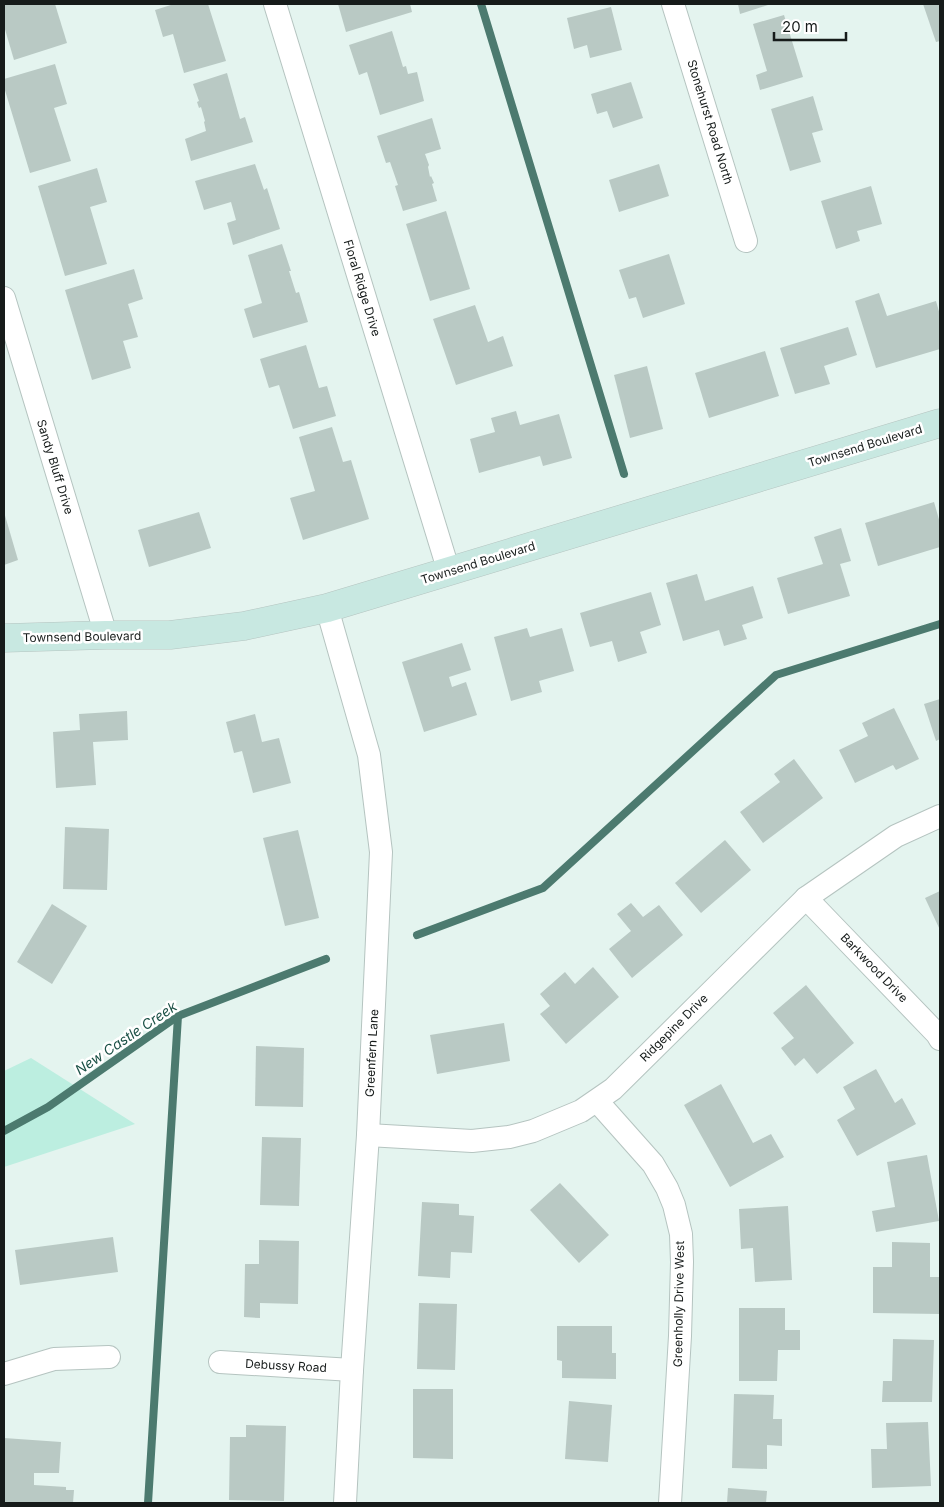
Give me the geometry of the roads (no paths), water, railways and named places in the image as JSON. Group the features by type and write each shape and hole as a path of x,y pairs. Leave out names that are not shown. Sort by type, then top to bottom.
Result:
{"street":[{"name":"Floral Ridge Drive","path":"275,4 449,572"},
{"name":"Stonehurst Road North","path":"673,4 746,241"},
{"name":"Sandy Bluff Drive","path":"4,298 106,635"},
{"name":"Townsend Boulevard","path":"4,638 170,635 244,626 327,608 940,423"},
{"name":"Greenfern Lane","path":"327,608 368,756 381,852 368,1134 345,1503"},
{"name":"Ridgepine Drive","path":"368,1134 472,1141 509,1137 533,1131 581,1111 613,1089 806,898 896,836 940,816"},
{"name":"Barkwood Drive","path":"806,898 940,1039"},
{"name":"Greenholly Drive West","path":"597,1101 652,1164 667,1188 674,1205 681,1234 680,1336 670,1503"},
{"path":"4,1374 54,1359 109,1356"},
{"name":"Debussy Road","path":"220,1362 352,1370"}],"waterway":[{"path":"481,4 624,474"},
{"path":"417,935 543,888 776,675 940,624"},
{"name":"New Castle Creek","path":"4,1131 48,1107 178,1016 326,959"},
{"path":"148,1503 178,1016"}]}
